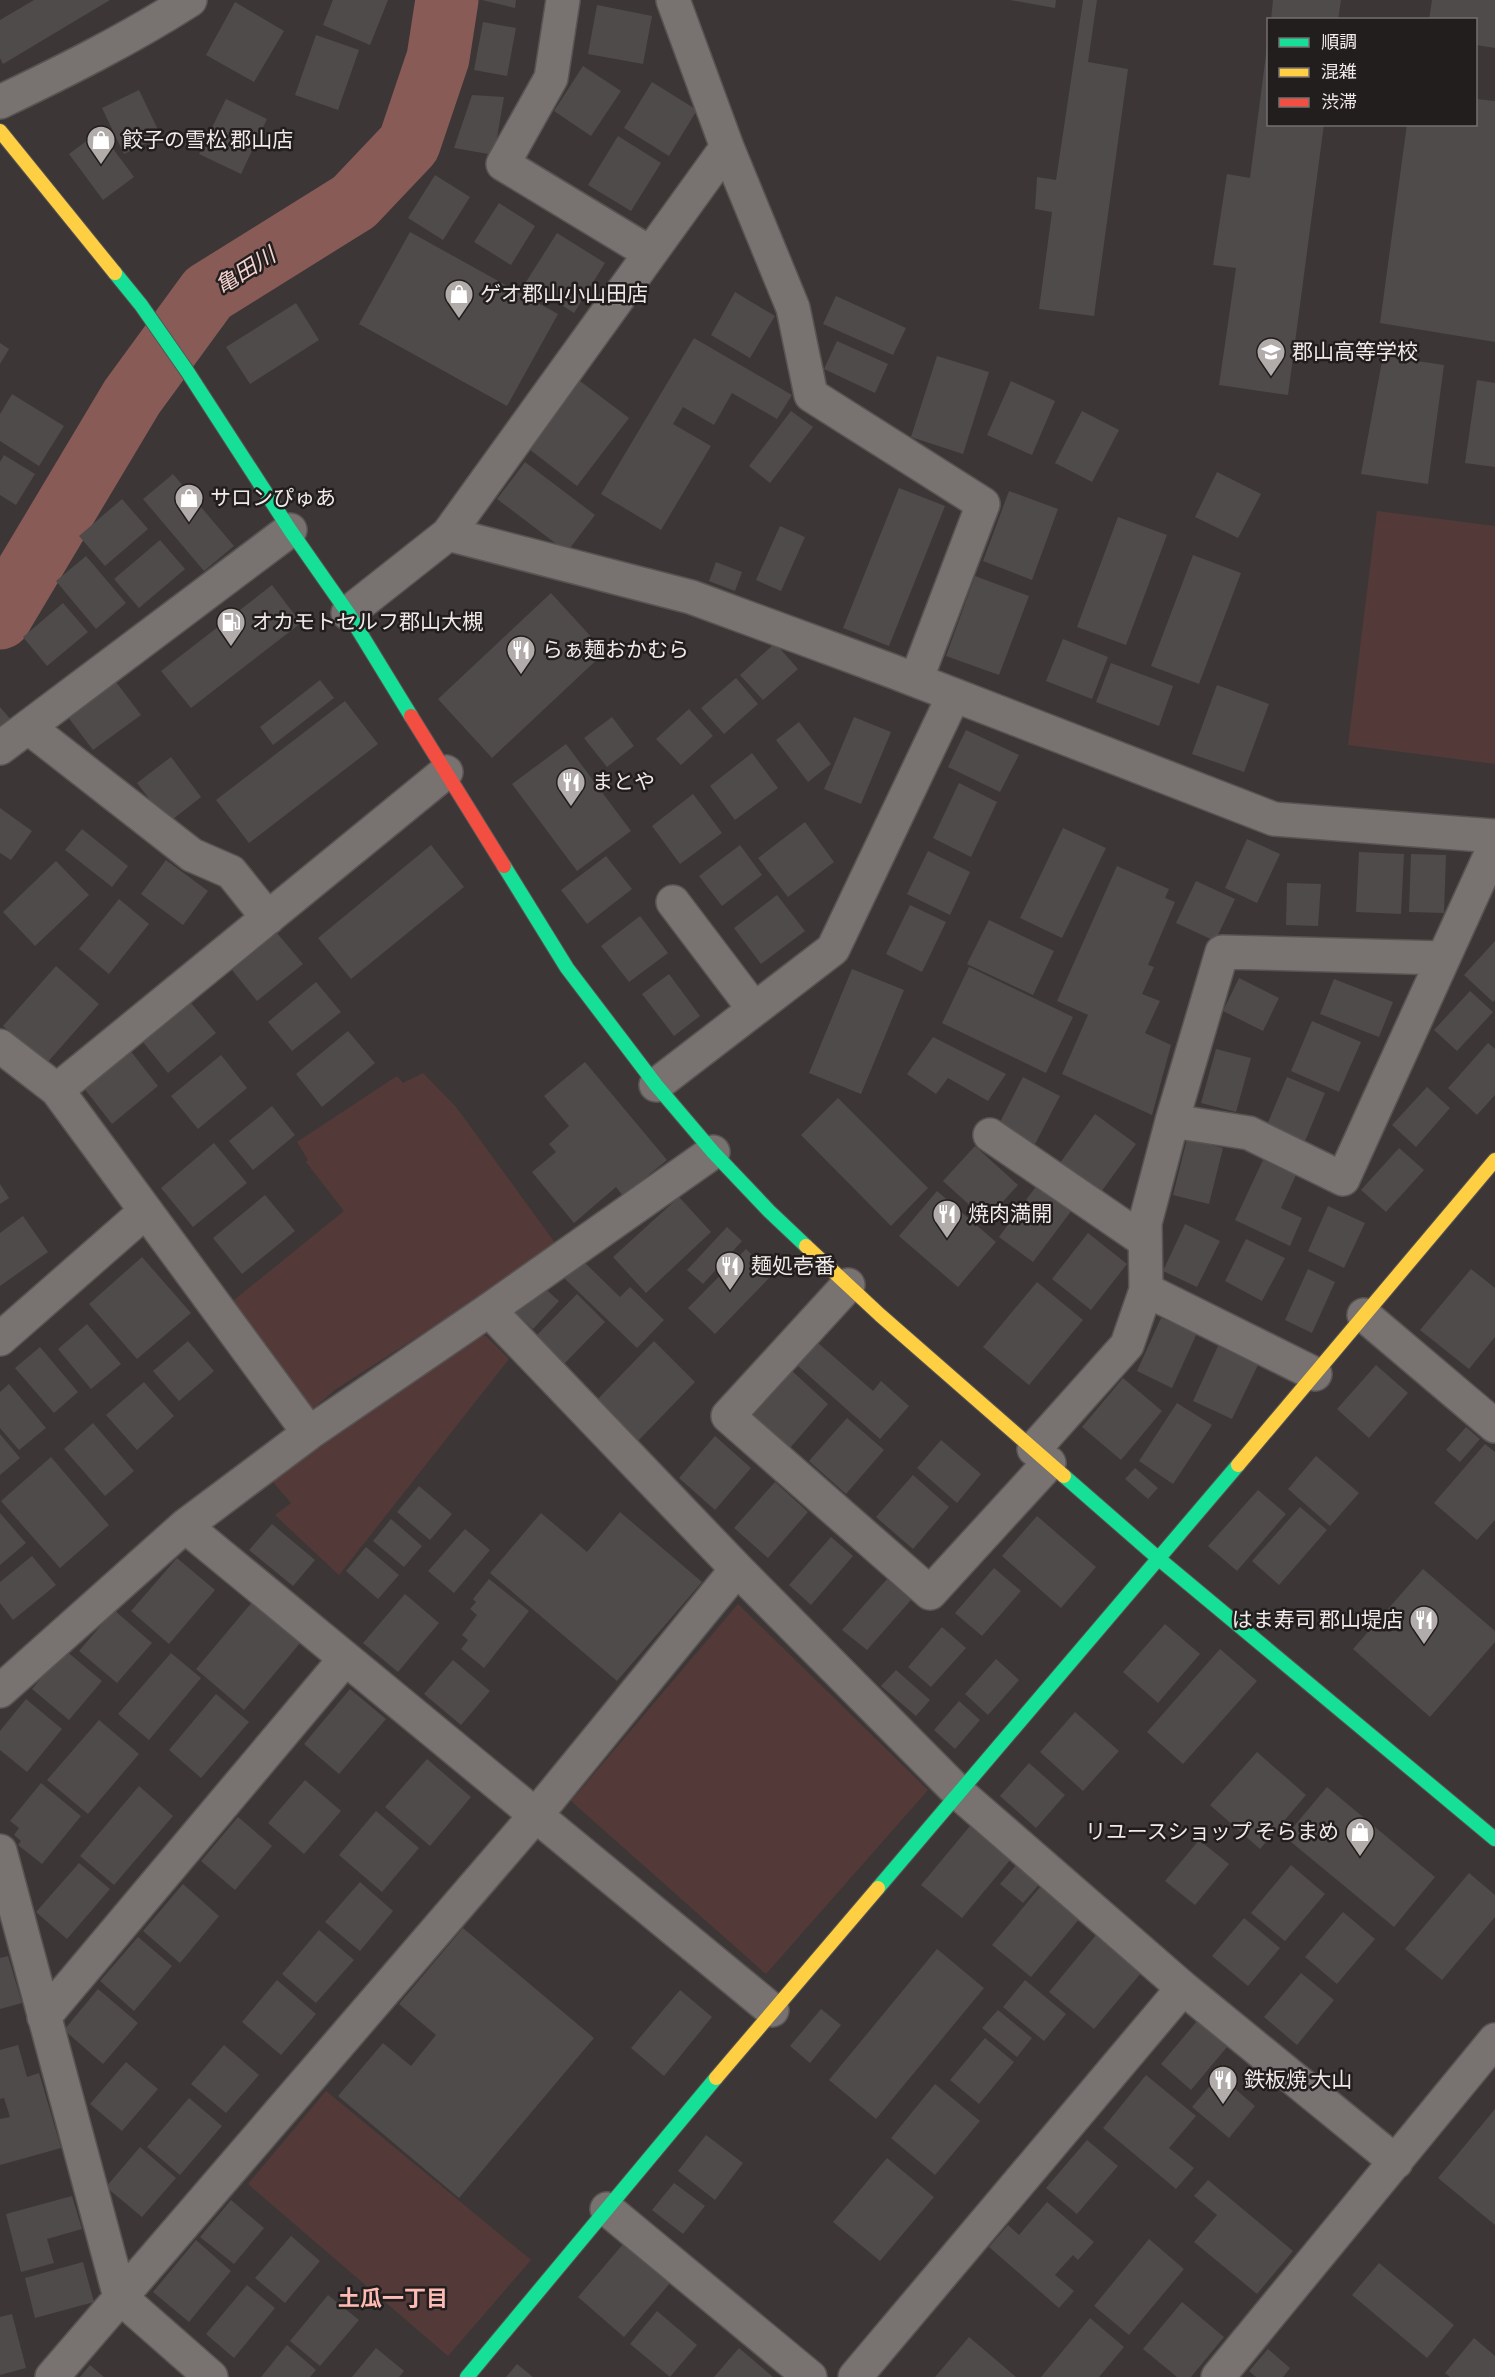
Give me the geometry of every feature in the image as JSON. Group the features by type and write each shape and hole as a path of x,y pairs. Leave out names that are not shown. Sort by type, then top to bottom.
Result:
{"street":[{"path":"0,102 85,61 152,25 190,0"},
{"path":"563,0 551,78 503,164 650,254"},
{"path":"674,0 727,147 793,308 811,395 983,504 916,680"},
{"path":"4,143 141,305 187,371 290,530 348,613 567,968 656,1084 713,1152 769,1211 848,1285 1042,1456 1159,1558 1495,1839"},
{"path":"348,613 448,534 727,147"},
{"path":"0,748 290,530"},
{"path":"448,534 691,597 916,680 1274,819 1495,836"},
{"path":"656,1084 832,949 954,695"},
{"path":"28,727 192,855 231,872 268,918"},
{"path":"57,1090 446,772"},
{"path":"1172,1121 1249,1133 1343,1179 1495,845"},
{"path":"673,902 754,1009"},
{"path":"848,1285 728,1416 930,1593 1042,1456 1127,1345 1146,1290 1145,1223 1172,1121 1222,952 1443,958"},
{"path":"0,1046 57,1090 309,1433"},
{"path":"990,1135 1146,1241"},
{"path":"0,1691 185,1526 309,1433 489,1310 713,1152"},
{"path":"467,2377 772,2010 960,1794 1495,1160"},
{"path":"2,1332 146,1211"},
{"path":"1146,1290 1315,1374"},
{"path":"489,1310 737,1569 960,1794 1183,1988 1396,2162"},
{"path":"1364,1315 1495,1426"},
{"path":"185,1526 772,2010"},
{"path":"52,2377 535,1816 737,1569"},
{"path":"44,2017 345,1659"},
{"path":"0,1851 120,2297 211,2377"},
{"path":"855,2377 1183,1988"},
{"path":"1218,2377 1495,2040"},
{"path":"607,2209 810,2377"}],"shaded area":[{"path":"1377,511 1495,526 1495,764 1348,745"},
{"path":"423,1073 456,1107 558,1247 336,1389 314,1408 298,1404 228,1305 344,1211 306,1162 308,1160 297,1142 397,1076 403,1083"},
{"path":"470,1334 486,1336 509,1359 339,1575 275,1515 291,1503 273,1482"},
{"path":"738,1604 928,1790 766,1974 571,1801"},
{"path":"326,2091 531,2260 448,2356 248,2184"}],"building":[{"path":"34,0 110,0 3,64 0,58 0,20"},
{"path":"333,0 388,0 370,45 323,25"},
{"path":"482,0 516,0 515,8"},
{"path":"1010,0 1056,0 1055,8"},
{"path":"1083,0 1097,0 1088,62 1128,69 1094,316 1039,309 1052,212 1035,209 1037,177 1056,180"},
{"path":"1273,0 1341,0 1338,18 1271,18"},
{"path":"1432,0 1495,0 1495,48 1477,45 1477,18 1429,18"},
{"path":"235,2 284,31 254,82 206,55"},
{"path":"597,5 652,16 643,64 588,54"},
{"path":"483,22 516,28 507,76 474,70"},
{"path":"316,35 359,50 338,110 295,95"},
{"path":"1267,47 1267,126 1324,126 1288,395 1219,385 1236,268 1213,265 1227,174 1250,178"},
{"path":"583,66 621,91 591,136 554,111"},
{"path":"652,82 697,110 669,156 624,128"},
{"path":"139,90 161,136 124,154 102,108"},
{"path":"472,95 504,97 494,155 454,148"},
{"path":"226,99 267,119 241,174 199,154"},
{"path":"1477,99 1495,101 1495,342 1380,323 1407,126 1477,126"},
{"name":"餃子の雪松 郡山店","path":"100,131 134,177 103,200 69,154"},
{"path":"618,136 661,163 631,211 588,185"},
{"path":"435,175 470,197 443,240 408,218"},
{"path":"499,203 535,226 511,265 474,242"},
{"name":"ゲオ郡山小山田店","path":"410,232 558,314 507,406 359,324"},
{"path":"557,233 605,263 574,313 526,282"},
{"path":"735,292 775,316 750,358 711,335"},
{"path":"836,296 906,328 893,355 823,324"},
{"path":"296,303 319,340 250,384 226,347"},
{"path":"694,338 792,395 777,419 732,393 714,425 683,407 673,424 711,446 661,530 601,494"},
{"path":"837,341 888,364 875,393 824,369"},
{"path":"0,343 9,349 0,364"},
{"path":"937,356 989,372 963,454 911,437"},
{"path":"1383,356 1444,365 1428,484 1361,474"},
{"path":"1477,380 1495,383 1495,467 1465,463"},
{"path":"580,381 629,418 577,486 529,449"},
{"path":"1011,381 1055,401 1032,455 987,435"},
{"path":"12,394 64,426 39,466 0,441 0,414"},
{"path":"791,411 813,427 770,483 749,466"},
{"path":"1082,411 1119,430 1092,482 1055,463"},
{"path":"4,455 35,474 16,505 0,495 0,462"},
{"path":"525,462 595,515 567,552 497,499"},
{"path":"1217,472 1261,494 1238,538 1195,517"},
{"name":"サロンぴゅあ","path":"173,474 234,546 204,571 143,499"},
{"path":"899,488 945,506 889,646 843,628"},
{"path":"1009,491 1058,509 1032,580 983,561"},
{"path":"122,499 148,529 105,566 79,536"},
{"path":"1118,517 1167,535 1126,645 1077,627"},
{"path":"780,526 805,537 781,591 756,580"},
{"path":"160,540 185,569 139,608 114,579"},
{"path":"1193,555 1241,573 1199,684 1151,666"},
{"path":"86,556 126,603 96,629 56,581"},
{"path":"716,562 742,572 735,591 709,581"},
{"path":"975,576 1029,596 999,675 946,656"},
{"name":"オカモトセルフ郡山大槻","path":"272,585 301,623 191,708 161,671"},
{"name":"らぁ麺おかむら","path":"551,593 605,652 492,758 438,699"},
{"path":"63,603 88,632 47,666 23,637"},
{"path":"1063,639 1108,657 1092,699 1046,681"},
{"path":"775,643 798,669 763,700 740,675"},
{"path":"1111,663 1173,686 1159,726 1096,702"},
{"path":"736,678 758,704 724,734 701,708"},
{"path":"320,680 334,698 273,745 260,727"},
{"path":"116,682 141,715 93,750 68,717"},
{"path":"1217,685 1269,704 1244,772 1192,754"},
{"path":"345,701 378,744 249,843 216,800"},
{"path":"0,707 12,721 0,732"},
{"path":"689,709 713,736 681,765 656,739"},
{"path":"612,717 634,746 607,767 584,738"},
{"path":"854,717 891,732 861,804 824,789"},
{"path":"799,722 831,764 808,782 776,740"},
{"path":"966,730 1019,755 1000,792 948,767"},
{"name":"まとや","path":"566,744 631,831 577,871 512,784"},
{"path":"752,753 778,788 735,820 710,786"},
{"path":"171,757 201,797 168,823 137,783"},
{"path":"959,783 997,802 971,857 933,838"},
{"path":"693,794 722,833 680,864 652,826"},
{"path":"0,808 32,831 11,860 0,853"},
{"path":"805,822 834,862 788,897 758,858"},
{"path":"1063,828 1106,848 1062,938 1020,918"},
{"path":"82,829 128,866 112,887 65,850"},
{"path":"1247,839 1280,854 1257,903 1225,888"},
{"path":"431,845 464,887 351,979 318,938"},
{"path":"740,845 762,875 722,906 699,876"},
{"path":"928,851 970,872 950,915 907,894"},
{"path":"1359,852 1404,854 1401,914 1356,912"},
{"path":"1411,854 1446,855 1444,913 1409,912"},
{"path":"606,856 632,889 587,924 561,890"},
{"path":"166,860 208,891 183,925 141,894"},
{"path":"56,861 89,895 35,946 3,912"},
{"path":"1117,866 1169,889 1165,898 1175,902 1148,965 1154,967 1142,994 1160,1001 1145,1033 1171,1045 1152,1115 1062,1074 1088,1015 1057,1001"},
{"path":"1196,881 1235,899 1215,941 1176,923"},
{"path":"1287,883 1321,884 1318,926 1286,925"},
{"path":"777,895 805,931 761,964 734,928"},
{"path":"119,899 149,924 109,974 79,949"},
{"path":"910,905 946,922 922,972 886,954"},
{"path":"640,916 668,953 629,982 601,946"},
{"path":"989,920 1054,951 1033,995 967,964"},
{"path":"277,933 303,964 257,1001 232,970"},
{"path":"1495,941 1495,1000 1493,1002 1464,975"},
{"path":"56,966 99,1004 46,1064 3,1026"},
{"path":"969,967 1073,1017 1046,1073 942,1023"},
{"path":"852,969 904,990 861,1094 809,1073"},
{"path":"669,974 700,1016 674,1036 642,994"},
{"path":"1239,978 1279,998 1263,1031 1223,1011"},
{"path":"1334,979 1393,1002 1379,1037 1320,1014"},
{"path":"316,982 341,1012 292,1051 268,1022"},
{"path":"1470,991 1493,1012 1457,1051 1434,1030"},
{"path":"191,1003 216,1033 168,1073 143,1042"},
{"path":"1312,1021 1361,1042 1339,1092 1291,1071"},
{"path":"348,1031 375,1063 322,1107 296,1074"},
{"path":"933,1037 1006,1074 988,1101 948,1078 936,1094 907,1074"},
{"path":"1488,1043 1495,1049 1495,1095 1477,1115 1448,1088"},
{"path":"129,1049 158,1086 112,1124 83,1087"},
{"path":"1216,1049 1251,1058 1236,1112 1201,1103"},
{"path":"221,1055 247,1088 198,1129 171,1096"},
{"path":"585,1062 667,1160 623,1196 616,1187 574,1223 532,1172 556,1152 549,1144 569,1126 544,1096"},
{"path":"1023,1077 1060,1096 1035,1144 998,1126"},
{"path":"1287,1077 1325,1093 1305,1141 1267,1125"},
{"path":"1427,1087 1450,1108 1416,1147 1392,1125"},
{"path":"838,1098 928,1188 891,1226 801,1135"},
{"path":"272,1106 295,1135 253,1170 229,1141"},
{"path":"1095,1114 1136,1144 1101,1192 1060,1163"},
{"path":"1187,1139 1223,1148 1209,1204 1173,1195"},
{"path":"214,1143 247,1183 193,1227 161,1188"},
{"path":"975,1146 1018,1185 986,1220 943,1181"},
{"path":"1399,1148 1424,1170 1386,1212 1361,1190"},
{"path":"1263,1160 1296,1175 1281,1208 1302,1218 1290,1246 1235,1220"},
{"path":"0,1184 9,1198 0,1204"},
{"path":"1037,1185 1072,1210 1033,1262 999,1237"},
{"name":"焼肉満開","path":"937,1191 996,1242 958,1287 899,1236"},
{"path":"265,1195 295,1231 242,1274 213,1238"},
{"path":"679,1197 711,1232 646,1293 613,1257"},
{"path":"1328,1206 1365,1223 1344,1268 1308,1251"},
{"path":"23,1216 48,1252 0,1286 0,1233"},
{"path":"1185,1224 1220,1241 1197,1287 1163,1271"},
{"path":"727,1227 742,1241 703,1284 687,1270"},
{"path":"1088,1233 1127,1264 1091,1310 1052,1279"},
{"path":"1246,1239 1285,1258 1262,1301 1225,1281"},
{"name":"麺処壱番","path":"746,1249 772,1275 715,1334 688,1308"},
{"path":"142,1257 191,1313 137,1359 89,1304"},
{"path":"582,1260 620,1297 630,1287 664,1320 637,1348 564,1278"},
{"path":"1308,1269 1335,1282 1312,1333 1285,1320"},
{"path":"1471,1269 1495,1288 1495,1337 1469,1369 1420,1330"},
{"path":"1037,1282 1083,1320 1029,1385 983,1347"},
{"path":"540,1284 559,1301 533,1329 515,1312"},
{"path":"577,1294 605,1322 564,1364 536,1336"},
{"path":"1161,1318 1197,1333 1172,1388 1137,1371"},
{"path":"87,1324 121,1364 91,1389 58,1349"},
{"path":"188,1341 214,1371 179,1401 153,1371"},
{"path":"654,1341 695,1382 635,1444 594,1403"},
{"path":"818,1343 873,1391 881,1381 909,1406 880,1439 798,1366"},
{"path":"1218,1346 1258,1365 1232,1419 1193,1401"},
{"path":"40,1347 78,1392 54,1413 15,1368"},
{"path":"1376,1365 1408,1393 1369,1438 1337,1409"},
{"path":"792,1371 828,1404 790,1448 753,1415"},
{"path":"1123,1378 1162,1411 1121,1460 1082,1427"},
{"path":"144,1382 174,1416 137,1450 106,1415"},
{"path":"9,1384 46,1428 19,1450 0,1428 0,1392"},
{"path":"1177,1403 1212,1425 1173,1484 1139,1461"},
{"path":"847,1418 884,1450 846,1494 809,1461"},
{"path":"93,1423 134,1471 105,1496 64,1449"},
{"path":"1466,1427 1480,1439 1460,1462 1446,1450"},
{"path":"0,1434 20,1458 0,1475"},
{"path":"715,1436 751,1468 715,1510 679,1478"},
{"path":"941,1440 981,1474 957,1503 917,1468"},
{"path":"1485,1444 1495,1452 1495,1520 1477,1540 1434,1503"},
{"path":"1316,1456 1359,1493 1330,1526 1288,1489"},
{"path":"51,1457 109,1525 60,1568 1,1501"},
{"path":"1135,1468 1158,1488 1148,1499 1125,1479"},
{"path":"913,1475 949,1507 913,1549 876,1517"},
{"path":"775,1482 808,1512 768,1558 734,1528"},
{"path":"419,1486 452,1514 430,1540 397,1512"},
{"path":"1258,1490 1286,1514 1237,1571 1208,1546"},
{"path":"1300,1507 1327,1530 1279,1585 1252,1561"},
{"path":"620,1512 702,1582 617,1681 490,1573 541,1513 587,1552"},
{"path":"0,1513 26,1543 0,1565"},
{"path":"1037,1516 1096,1567 1061,1608 1002,1556"},
{"path":"391,1519 422,1546 404,1567 373,1541"},
{"path":"272,1524 315,1560 293,1586 249,1550"},
{"path":"465,1529 490,1550 454,1593 428,1571"},
{"path":"831,1537 853,1556 811,1605 789,1585"},
{"path":"366,1547 399,1575 378,1599 346,1571"},
{"path":"32,1556 56,1585 13,1620 0,1603 0,1582"},
{"path":"177,1558 215,1590 169,1644 131,1611"},
{"path":"994,1568 1021,1591 982,1636 955,1613"},
{"name":"はま寿司 郡山堤店","path":"1423,1569 1495,1631 1495,1642 1430,1717 1353,1649"},
{"path":"489,1579 529,1611 484,1668 461,1649 468,1640 462,1635 477,1615 470,1609 476,1602 473,1599"},
{"path":"887,1579 911,1600 867,1650 842,1630"},
{"path":"405,1594 439,1623 398,1672 363,1643"},
{"path":"253,1601 301,1642 244,1710 196,1669"},
{"path":"114,1610 152,1643 117,1683 79,1651"},
{"path":"1165,1624 1200,1654 1158,1703 1123,1672"},
{"path":"942,1627 966,1648 931,1687 908,1667"},
{"path":"1220,1649 1257,1681 1183,1764 1147,1732"},
{"path":"65,1650 102,1681 69,1720 32,1689"},
{"path":"171,1653 201,1678 149,1740 118,1714"},
{"path":"996,1659 1019,1680 988,1715 965,1694"},
{"path":"453,1660 490,1691 461,1725 424,1694"},
{"path":"896,1670 930,1700 916,1716 881,1686"},
{"path":"350,1689 386,1719 339,1774 304,1744"},
{"path":"216,1694 249,1722 201,1778 169,1750"},
{"path":"26,1699 62,1729 27,1772 0,1750 0,1731"},
{"path":"959,1701 980,1720 955,1749 934,1730"},
{"path":"1075,1712 1119,1751 1083,1791 1040,1752"},
{"path":"99,1720 139,1754 88,1814 47,1780"},
{"path":"1257,1752 1306,1795 1260,1849 1210,1805"},
{"path":"427,1759 471,1797 430,1846 385,1807"},
{"path":"1029,1763 1065,1795 1036,1828 1000,1796"},
{"path":"305,1780 341,1811 304,1854 268,1823"},
{"path":"41,1783 81,1816 42,1864 18,1845 21,1841 14,1835 19,1828 10,1821"},
{"path":"139,1786 173,1816 114,1885 80,1856"},
{"name":"リユースショップ そらまめ","path":"1327,1787 1435,1877 1394,1927 1285,1837"},
{"path":"376,1811 419,1848 382,1892 339,1855"},
{"path":"238,1817 272,1846 235,1890 201,1861"},
{"path":"970,1826 1010,1860 962,1918 921,1885"},
{"path":"1199,1840 1229,1864 1195,1905 1165,1881"},
{"path":"79,1863 110,1889 67,1939 36,1912"},
{"path":"1018,1863 1041,1882 1023,1903 1000,1884"},
{"path":"1291,1865 1325,1894 1285,1941 1251,1913"},
{"path":"1469,1873 1495,1895 1495,1917 1442,1980 1405,1949"},
{"path":"360,1882 393,1911 360,1951 325,1922"},
{"path":"183,1884 219,1916 180,1963 143,1931"},
{"path":"1041,1886 1080,1918 1031,1977 992,1945"},
{"path":"1343,1912 1375,1939 1337,1984 1305,1957"},
{"path":"1244,1918 1280,1948 1248,1986 1212,1956"},
{"path":"463,1928 594,2038 459,2198 338,2096 383,2043 411,2066 436,2035 399,2004"},
{"path":"319,1930 354,1960 316,2003 282,1974"},
{"path":"1096,1935 1141,1973 1094,2029 1049,1992"},
{"path":"138,1937 172,1966 134,2011 100,1981"},
{"path":"937,1949 984,1988 876,2119 829,2080"},
{"path":"8,1956 22,2003 0,2009 0,1958"},
{"path":"1301,1973 1334,2000 1297,2045 1264,2017"},
{"path":"277,1980 316,2014 281,2055 242,2022"},
{"path":"1025,1980 1066,2014 1044,2041 1003,2007"},
{"path":"98,1989 138,2023 103,2064 64,2030"},
{"path":"680,1990 712,2017 664,2076 631,2048"},
{"path":"821,2009 841,2025 810,2063 790,2046"},
{"path":"998,2010 1032,2038 1017,2057 982,2028"},
{"path":"1197,2021 1227,2047 1191,2090 1161,2064"},
{"path":"985,2038 1014,2062 979,2104 950,2080"},
{"path":"18,2045 27,2077 39,2073 61,2148 0,2165 0,2119 10,2117 4,2098 0,2099 0,2050"},
{"path":"224,2045 259,2075 226,2113 191,2084"},
{"path":"126,2062 158,2089 122,2131 90,2104"},
{"path":"1146,2075 1196,2116 1169,2148 1194,2168 1176,2189 1103,2128"},
{"path":"1219,2075 1255,2106 1229,2138 1192,2107"},
{"path":"935,2084 980,2121 935,2175 891,2138"},
{"path":"189,2098 222,2126 180,2175 147,2147"},
{"path":"1495,2109 1495,2225 1438,2178"},
{"path":"706,2135 743,2163 715,2200 678,2171"},
{"path":"1087,2140 1118,2166 1077,2214 1046,2188"},
{"path":"140,2147 176,2178 142,2217 106,2187"},
{"path":"887,2158 934,2197 880,2261 833,2222"},
{"path":"1208,2180 1293,2251 1257,2294 1194,2242 1217,2215 1194,2196"},
{"path":"674,2183 705,2206 683,2234 652,2210"},
{"path":"72,2196 82,2229 47,2239 54,2263 21,2272 6,2214"},
{"path":"231,2200 264,2228 234,2264 200,2237"},
{"path":"1047,2202 1094,2242 1078,2260 1073,2255 1055,2275 1074,2291 1059,2308 989,2247 1008,2225 1019,2235"},
{"path":"291,2236 320,2261 285,2303 255,2278"},
{"path":"1149,2239 1184,2269 1129,2335 1094,2306"},
{"path":"196,2240 231,2271 189,2322 153,2292"},
{"path":"624,2243 671,2282 624,2337 578,2297"},
{"path":"83,2262 94,2302 35,2318 25,2278"},
{"path":"1379,2263 1454,2325 1427,2358 1352,2295"},
{"path":"247,2285 275,2308 234,2358 206,2334"},
{"path":"328,2295 359,2320 320,2366 290,2341"},
{"path":"1182,2302 1224,2337 1191,2377 1177,2377 1143,2349"},
{"path":"657,2311 697,2345 670,2377 630,2344"},
{"path":"12,2314 26,2368 0,2375 0,2317"},
{"path":"1090,2318 1124,2347 1099,2377 1041,2377"},
{"path":"969,2337 1016,2377 935,2377"},
{"path":"1474,2338 1495,2356 1495,2377 1450,2377 1445,2373"},
{"path":"287,2345 316,2370 310,2377 261,2377"},
{"path":"376,2348 404,2371 399,2377 352,2377"},
{"path":"739,2348 773,2377 714,2377"},
{"path":"1268,2349 1290,2368 1283,2377 1256,2377 1249,2371"},
{"path":"517,2364 533,2377 506,2377"},
{"path":"90,2365 104,2377 80,2377"}],"waterway":[{"name":"亀田川","path":"0,618 132,397 208,293 354,202 409,144 438,58 447,0"}],"traffic: fast":[{"path":"115,273 141,305 187,371 290,530 348,613 411,716"},
{"path":"504,866 567,968 656,1085 713,1152 806,1246"},
{"path":"878,1888 1238,1465"},
{"path":"1064,1476 1159,1559 1495,1839"},
{"path":"467,2377 716,2078"}],"traffic: slow":[{"path":"0,131 115,273"},
{"path":"1238,1465 1495,1160"},
{"path":"806,1246 880,1315 1064,1476"},
{"path":"716,2078 878,1888"}],"traffic: jam":[{"path":"411,716 504,866"}],"place":[{"name":"餃子の雪松 郡山店","path":"101,166"},
{"name":"ゲオ郡山小山田店","path":"459,320"},
{"name":"郡山高等学校","path":"1271,378"},
{"name":"サロンぴゅあ","path":"189,524"},
{"name":"オカモトセルフ郡山大槻","path":"231,648"},
{"name":"らぁ麺おかむら","path":"521,676"},
{"name":"まとや","path":"571,808"},
{"name":"焼肉満開","path":"947,1240"},
{"name":"麺処壱番","path":"730,1292"},
{"name":"はま寿司 郡山堤店","path":"1424,1646"},
{"name":"リユースショップ そらまめ","path":"1360,1858"},
{"name":"鉄板焼 大山","path":"1223,2106"}],"district":[{"name":"土瓜一丁目","path":"393,2298"}]}
